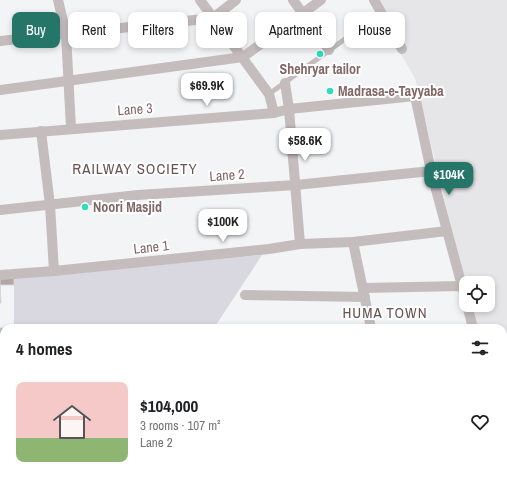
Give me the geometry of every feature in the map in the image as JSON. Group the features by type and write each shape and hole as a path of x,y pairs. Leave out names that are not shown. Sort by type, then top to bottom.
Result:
{"street":[{"path":"58,0 66,34 71,128"},
{"path":"200,0 209,12"},
{"path":"221,12 236,0"},
{"path":"294,0 302,12"},
{"path":"304,12 321,0"},
{"path":"374,0 402,49"},
{"path":"0,41 196,20"},
{"path":"236,48 269,94 274,113"},
{"path":"0,90 243,58 256,48"},
{"path":"285,83 289,109 300,244"},
{"name":"Lane 3","path":"0,135 71,128 274,113 289,109 415,96 431,171"},
{"path":"41,131 50,205 54,271"},
{"path":"431,171 459,276"},
{"name":"Lane 2","path":"0,210 138,195 296,185 431,171"},
{"name":"Lane 1","path":"0,275 54,271 269,249 300,244 353,242 448,231"},
{"path":"353,242 370,324"},
{"path":"245,294 364,293 459,286"},
{"path":"469,312 472,324"}],"lane":[{"path":"269,94 344,39"}],"shaded area":[{"path":"369,0 507,0 507,324 475,324 472,312 495,312 495,276 463,276 415,78 397,48 405,48 405,12 376,12"},
{"path":"262,255 217,324 14,324 14,278"}],"building":[{"path":"14,278 14,285 0,285 0,279"}],"place":[{"name":"Shehryar tailor","path":"320,54"},
{"name":"Madrasa-e-Tayyaba","path":"330,91"},
{"name":"Noori Masjid","path":"85,207"}],"district":[{"name":"RAILWAY SOCIETY","path":"135,169"},
{"name":"HUMA TOWN","path":"385,313"}]}
